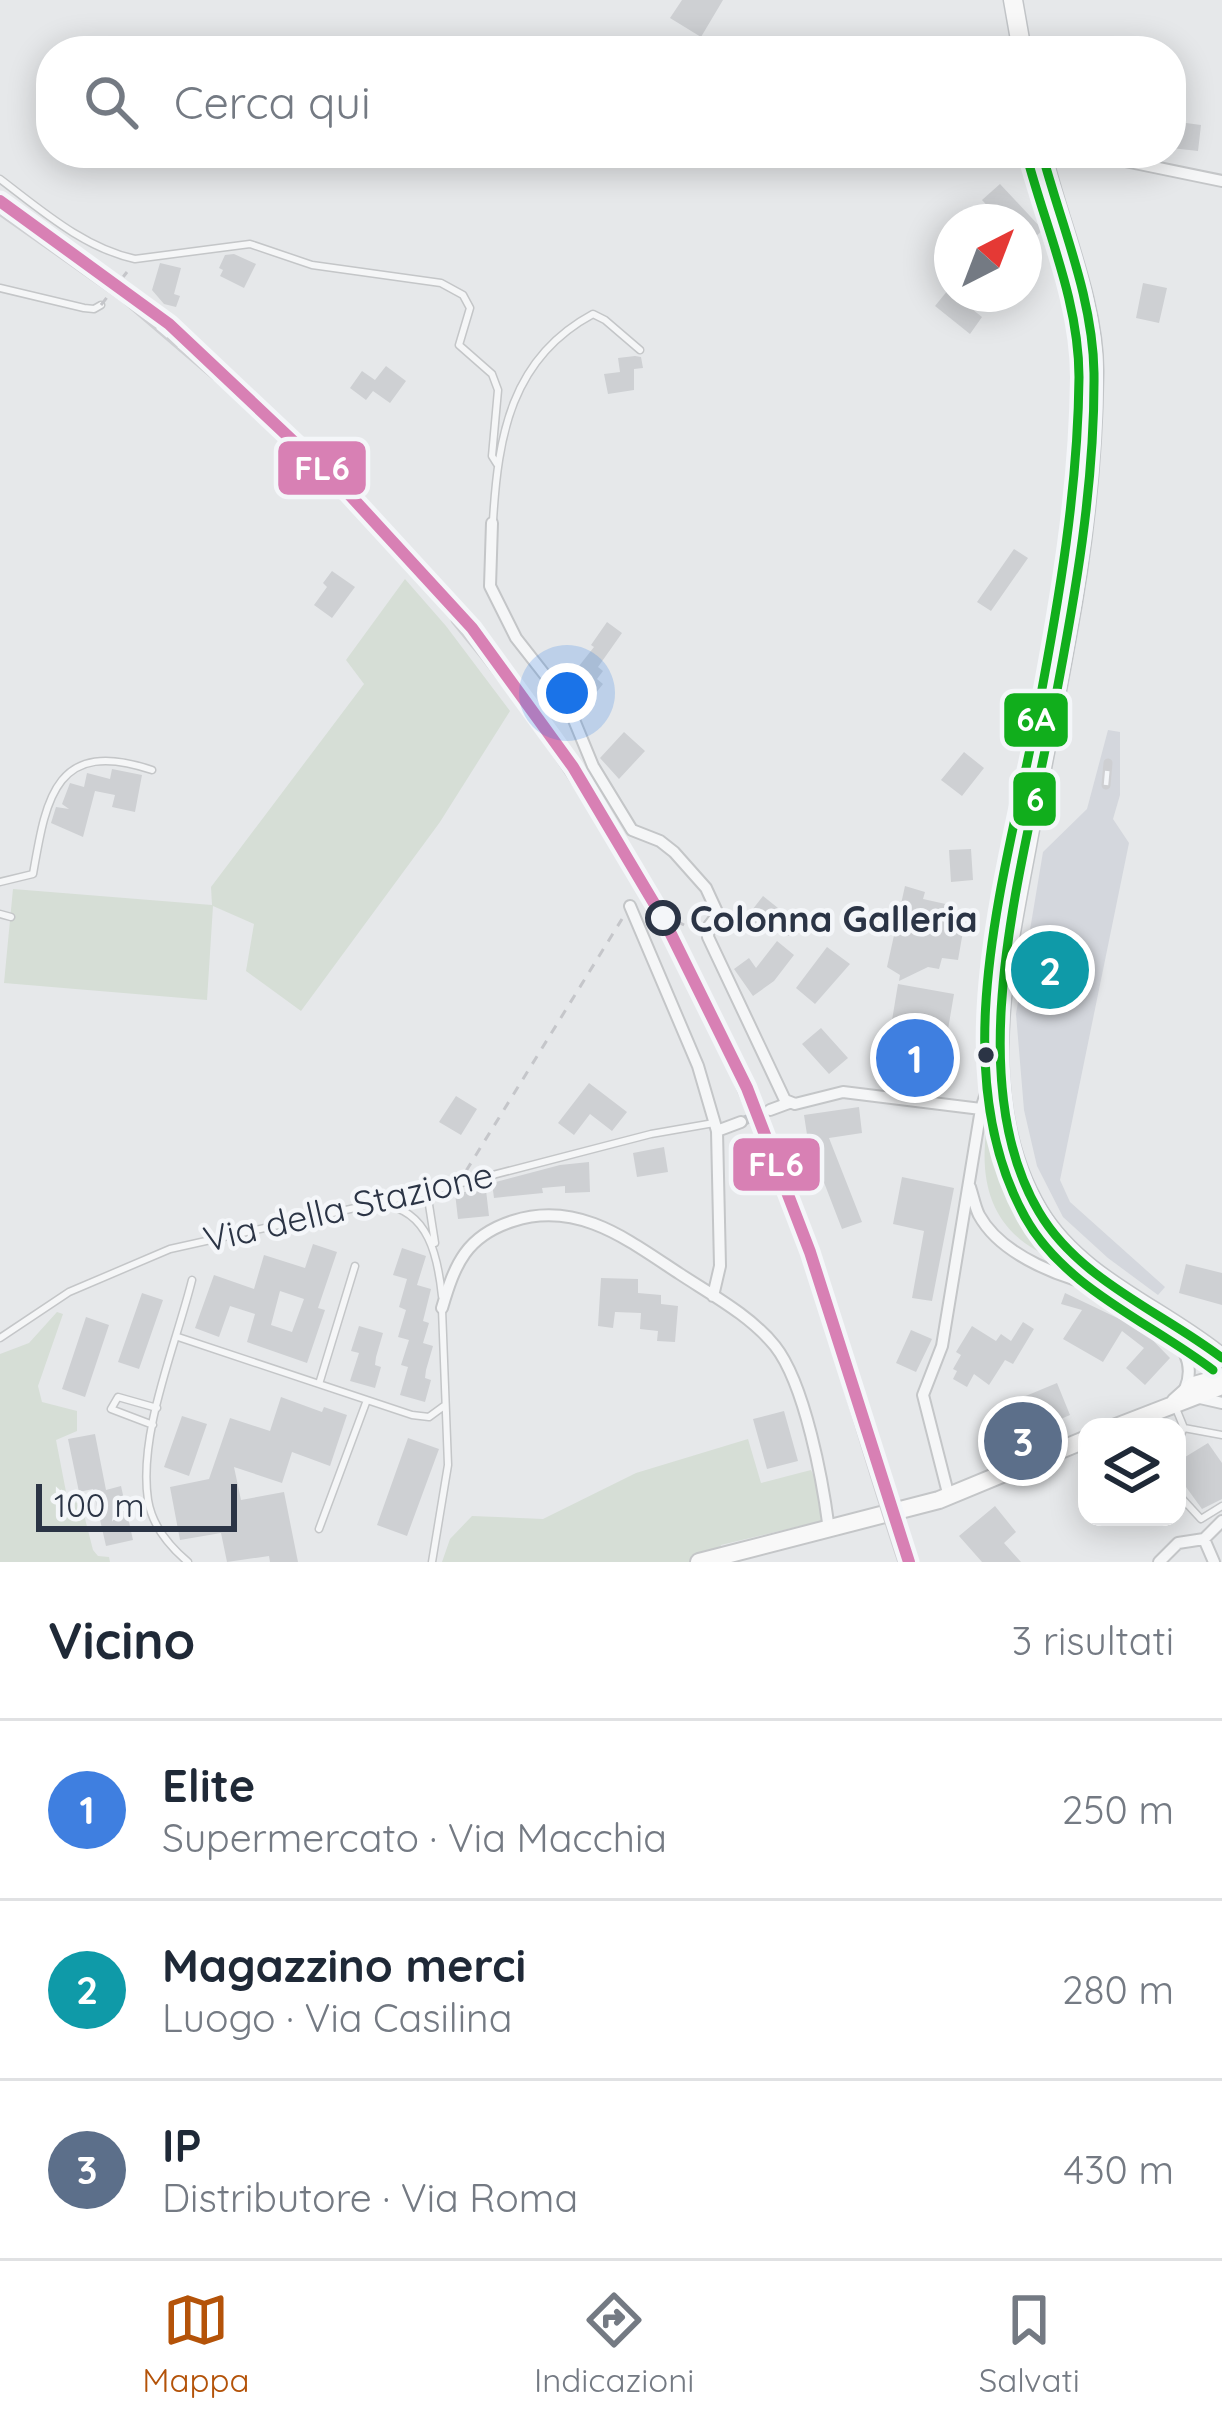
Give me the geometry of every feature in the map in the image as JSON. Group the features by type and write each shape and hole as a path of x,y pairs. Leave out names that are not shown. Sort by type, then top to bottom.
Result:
{"main road":[{"path":"1013,0 1019,36"},
{"path":"1046,168 1090,329 1094,372 1088,484 1069,628 1006,963 998,1053 1009,1129 1031,1197 1059,1238 1120,1290 1222,1358"}],"street":[{"path":"1159,168 1222,181"},
{"path":"493,524 488,567 493,597 517,638 567,703 593,766 632,830 674,852 712,897 718,914 708,937 789,1103"},
{"path":"630,906 698,1066 716,1127 720,1267 713,1296"},
{"path":"949,1497 923,1395 942,1346 981,1108 998,1053"},
{"path":"770,1110 843,1092 981,1108"},
{"path":"716,1127 742,1122"},
{"path":"969,1184 980,1217 1006,1245 1072,1278 1120,1290"},
{"name":"Via della Stazione","path":"442,1308 460,1257 481,1234 525,1217 556,1213 604,1228 713,1296 775,1345 790,1370 823,1482 829,1530"},
{"path":"1146,1306 1189,1360 1188,1382 1174,1402"},
{"path":"1137,1418 1174,1402 1194,1385 1222,1377"},
{"path":"1174,1402 1200,1398 1222,1386"},
{"path":"1200,1398 1222,1403"},
{"path":"699,1562 949,1497 1078,1443"},
{"path":"1159,1562 1178,1543 1204,1539 1222,1521"},
{"path":"1204,1539 1214,1562"}],"lane":[{"path":"0,179 88,241 121,256 135,259 250,244 312,265 452,287 470,308 459,345 486,367 498,390 492,456 497,464"},
{"path":"0,288 84,308 101,305"},
{"path":"493,524 497,464 517,393 543,351 588,316 597,315 640,350"},
{"path":"0,882 34,874 48,799 63,779 104,761 126,761 152,770"},
{"path":"0,914 11,917"},
{"name":"Via della Stazione","path":"0,1338 69,1292 170,1249 427,1192 650,1134 716,1127"},
{"path":"427,1192 442,1308 448,1465 432,1562"},
{"path":"368,1206 405,1210 422,1227 437,1258"},
{"path":"320,1384 355,1266"},
{"path":"188,1562 164,1538 148,1500 153,1425 192,1280"},
{"path":"178,1337 429,1418 444,1406"},
{"path":"153,1425 111,1409 118,1397 157,1408"},
{"path":"319,1529 367,1400"},
{"path":"1174,1402 1180,1418"},
{"path":"1186,1427 1222,1435"},
{"path":"1186,1503 1201,1519 1222,1506"}],"path":[{"path":"101,305 127,272"},
{"path":"459,1183 630,906"},
{"path":"676,920 708,937"}],"shaded area":[{"path":"405,579 510,711 440,822 301,1011 246,971 254,924 213,906 207,1000 4,983 13,889 212,905 211,887 364,684 346,660"},
{"path":"1108,730 1120,732 1120,795 1113,819 1129,843 1060,1180 1070,1202 1165,1287 1158,1295 1063,1217 1037,1166 1024,1110 1016,1014 1043,852 1087,809"},
{"path":"992,1108 1023,1203 1061,1257 1058,1260 1023,1242 992,1200 985,1164"},
{"path":"57,1312 63,1314 38,1386 42,1402 77,1411 77,1431 56,1440 67,1497 81,1503 93,1550 110,1562 0,1562 0,1354 29,1343"},
{"path":"748,1439 761,1483 811,1470 819,1487 821,1521 721,1545 718,1562 442,1562 450,1539 472,1516 543,1519 636,1473"}],"building":[{"path":"682,0 723,0 702,36 670,18"},
{"path":"1186,123 1201,125 1198,151 1186,150"},
{"path":"1000,184 1019,204 986,204 982,200"},
{"path":"225,255 256,264 244,288 220,276"},
{"path":"160,263 181,268 174,294 180,296 176,307 164,304 152,290"},
{"path":"1143,283 1167,288 1159,323 1136,318"},
{"path":"942,312 976,312 982,317 970,334"},
{"path":"641,357 643,368 634,369 634,390 608,394 604,374 620,372 618,358"},
{"path":"386,366 406,381 390,403 373,391 366,400 350,388 362,371 375,380"},
{"path":"1014,549 1028,558 991,611 977,602"},
{"path":"332,571 355,587 332,618 314,605"},
{"path":"607,622 622,633 598,667 603,671 597,679 603,684 591,699 568,680"},
{"path":"624,732 645,751 619,779 600,758"},
{"path":"964,752 984,768 962,796 941,780"},
{"path":"112,769 142,775 135,812 112,807 115,795 95,791 83,837 51,823 56,807 69,809 62,804 70,783 84,787 87,773 110,779"},
{"path":"971,849 973,880 951,882 949,850"},
{"path":"905,886 925,892 923,899 950,905 948,918 965,920 958,960 942,958 939,969 928,967 899,981 900,975 887,967"},
{"path":"763,896 798,924 789,936 766,918 755,933 742,923"},
{"path":"777,941 794,955 774,981 753,996 734,969 749,958 756,968"},
{"path":"827,947 850,964 815,1004 796,988"},
{"path":"898,984 954,994 937,1094 881,1087"},
{"path":"821,1028 848,1058 829,1074 802,1044"},
{"path":"589,1083 627,1112 612,1131 590,1114 574,1135 558,1123"},
{"path":"456,1096 477,1109 461,1135 439,1122"},
{"path":"859,1107 862,1133 829,1138 862,1222 842,1229 808,1141 804,1115"},
{"path":"664,1147 668,1172 637,1177 633,1153"},
{"path":"589,1162 590,1192 565,1193 565,1186 494,1198 492,1183"},
{"path":"902,1177 954,1188 932,1301 912,1298 924,1231 893,1224"},
{"path":"486,1190 489,1216 458,1219 455,1193"},
{"path":"313,1244 337,1252 318,1308 325,1310 307,1363 247,1342 255,1314 230,1306 219,1337 195,1328 214,1275 254,1289 264,1255 305,1268","holes":["280,1291 304,1299 292,1332 271,1325"]},
{"path":"402,1248 426,1256 417,1285 431,1289 423,1321 429,1323 423,1343 433,1346 425,1402 400,1395 408,1367 401,1365 409,1340 398,1337 406,1310 399,1307 407,1279 393,1275"},
{"path":"1186,1264 1222,1273 1222,1305 1179,1293"},
{"path":"601,1278 638,1279 638,1293 661,1295 661,1304 678,1306 675,1342 657,1341 658,1331 640,1329 641,1313 615,1312 613,1328 598,1326"},
{"path":"142,1293 163,1300 139,1369 118,1362"},
{"path":"1065,1293 1130,1324 1133,1320 1170,1358 1145,1385 1126,1368 1144,1348 1122,1331 1103,1362 1063,1339 1082,1310 1061,1304"},
{"path":"86,1317 109,1325 85,1397 62,1389"},
{"path":"1023,1322 1034,1329 1013,1364 1005,1360 989,1385 974,1374 967,1387 953,1379 961,1355 956,1352 972,1326 996,1341 1001,1334 1011,1341"},
{"path":"359,1326 383,1333 375,1388 350,1381 359,1353 351,1351"},
{"path":"911,1330 932,1339 916,1372 896,1363"},
{"path":"1057,1383 1070,1415 1040,1428 1046,1442 1001,1455 1001,1437 1031,1436 1016,1400"},
{"path":"281,1397 322,1412 324,1407 347,1415 330,1466 292,1452 282,1483 234,1467 241,1500 284,1492 298,1562 270,1562 269,1556 227,1562 221,1533 180,1540 170,1487 209,1479 230,1418 270,1431"},
{"path":"784,1411 798,1461 767,1469 753,1419"},
{"path":"182,1416 207,1424 189,1476 164,1467"},
{"path":"95,1434 106,1490 121,1486 133,1540 106,1546 93,1489 79,1492 68,1439"},
{"path":"408,1438 439,1449 407,1536 377,1525"},
{"path":"1208,1443 1222,1463 1222,1499 1202,1509 1186,1487 1186,1456"},
{"path":"995,1506 1016,1532 1004,1543 1021,1562 982,1562 959,1536"}],"tunnel":[{"path":"741,1122 770,1110"}],"railway":[{"path":"0,211 125,299 215,376"},
{"path":"455,620 558,757 605,829 689,978 791,1214 902,1562"},
{"path":"1106,785 1108,763"}],"transit line":[{"name":"6A","path":"1030,168 1074,321 1078,419 1060,586 989,966 988,1097 1000,1159 1025,1217 1042,1242 1085,1284 1213,1370"},
{"name":"6","path":"1047,168 1088,317 1093,415 1076,582 1005,963 1000,1031 1003,1096 1015,1157 1039,1212 1056,1236 1099,1276 1222,1358"},
{"name":"FL6","path":"0,201 169,324 347,492 472,628 573,767 664,920 747,1088 810,1252 909,1562"}],"place":[{"name":"Colonna Galleria","path":"663,918"},
{"name":"Magazzino merci","path":"1050,970"},
{"name":"Elite","path":"915,1058"},
{"name":"IP","path":"1023,1441"}]}
